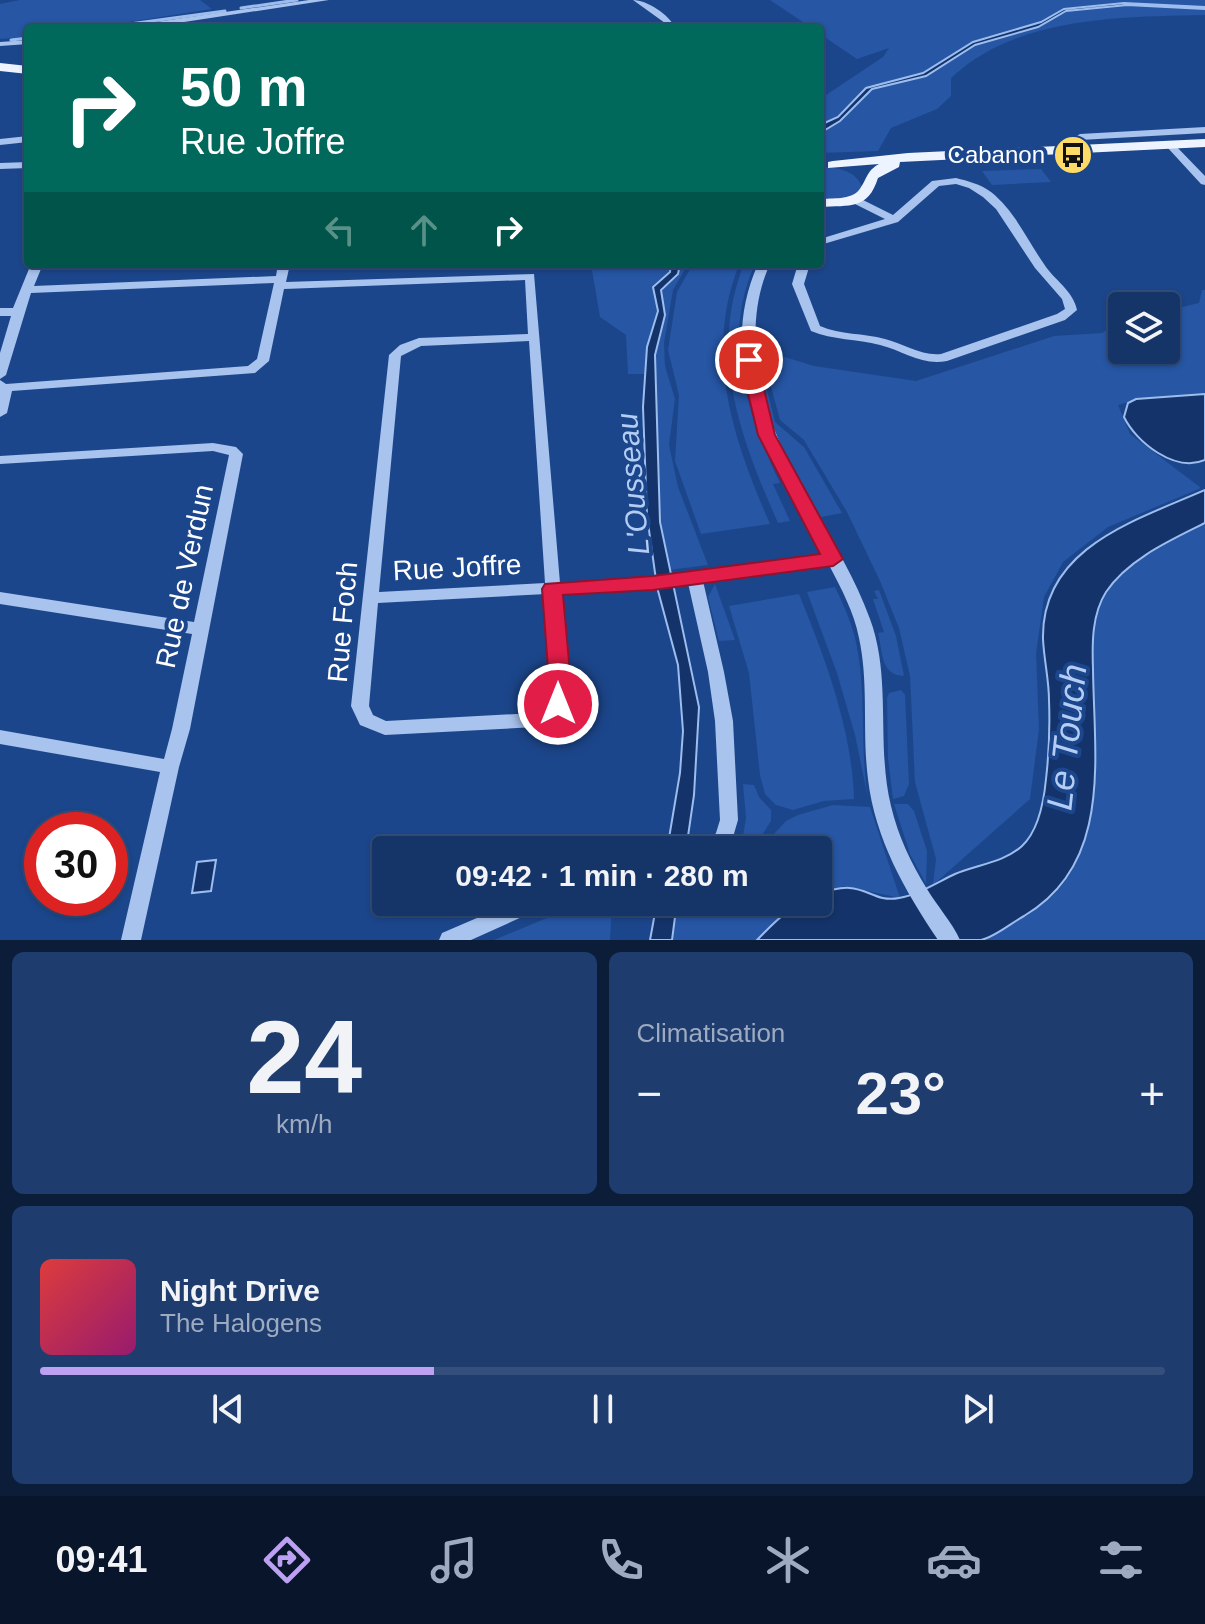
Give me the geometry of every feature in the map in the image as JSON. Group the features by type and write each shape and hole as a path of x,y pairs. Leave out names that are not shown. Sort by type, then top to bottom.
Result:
{"main road":[{"path":"0,67 24,70"},
{"path":"827,164 1205,143"},
{"path":"868,182 874,173 884,167 934,157"},
{"path":"824,205 855,200 869,189 868,182 856,171 827,164"}],"street":[{"path":"156,24 325,0"},
{"path":"637,0 670,24"},
{"path":"0,45 23,43"},
{"path":"1091,149 1080,137 1205,130"},
{"path":"0,142 24,139"},
{"path":"1170,145 1205,182"},
{"path":"0,166 24,165"},
{"path":"803,268 798,284 815,328 834,335 880,341 925,359 943,358 1061,317 1071,310 1069,299 1038,265 1003,208 982,193 960,184 936,183 894,220 824,241"},
{"path":"855,200 894,220"},
{"path":"0,413 6,397 1,384 18,312 35,268"},
{"path":"1,384 251,370 263,361 283,268"},
{"path":"763,268 749,316 752,383 776,457 833,559 863,621 870,657 874,755 890,838 913,889 950,940"},
{"path":"26,290 280,283 532,270"},
{"name":"Rue Foch","path":"532,270 561,695 553,712 536,720 385,728 366,720 360,706 395,355 408,345 419,342 535,337"},
{"path":"0,312 18,312"},
{"name":"Rue de Verdun","path":"0,460 213,447 231,450 237,460 181,729 131,940"},
{"name":"Rue Joffre","path":"371,598 653,583 833,559"},
{"path":"695,578 724,721 729,820 724,836"},
{"path":"0,598 200,629"},
{"path":"0,737 170,767"},
{"path":"449,940 503,916"}],"shaded area":[{"path":"20,0 200,0 212,9 116,24 24,24 24,37 0,39 0,4"},
{"path":"770,0 1205,0 1205,15 1104,19 1038,31 1006,42 977,58 951,78 951,96 937,109 891,128 878,151 824,153 824,96 883,57 889,48 857,59 824,37 824,24 806,24"},
{"path":"824,167 850,173 862,187 849,197 824,200"},
{"path":"1041,169 1051,182 992,185 982,171"},
{"path":"592,268 686,268 673,290 664,343 665,366 675,399 669,445 678,487 708,565 669,570 658,497 656,374 628,374 626,335 600,317"},
{"path":"691,268 738,268 728,300 724,333 728,398 745,461 770,524 701,534 675,461 679,395 668,350 677,292"},
{"path":"743,268 754,268 740,320 742,375 757,430 780,483 773,484 790,521 778,523 741,428 729,363 729,331"},
{"path":"1202,290 1205,290 1205,394 1142,398 1118,405 1130,434 1201,488 1108,527 1063,562 1044,597 1036,653 1039,729 1030,799 933,885 936,859 915,782 910,676 899,628 847,512 804,440 780,420 767,372 778,355 814,366 916,381 1054,336 1102,333 1108,329 1108,364 1180,364 1180,308 1199,303"},
{"path":"771,354 762,370 775,422 804,447 842,513 821,517 779,442 764,402 760,381 759,360"},
{"path":"1205,523 1205,940 983,940 1023,918 1051,897 1074,867 1085,842 1094,785 1093,640 1101,602 1115,581 1138,560"},
{"path":"715,584 735,640 719,641 708,597"},
{"path":"835,587 852,628 858,653 868,798 855,735 837,673 807,592"},
{"path":"879,590 896,636 904,676 891,672 884,661 878,633 884,632 873,599 878,599 874,591"},
{"path":"799,594 843,720 854,799 824,801 793,810 776,805 765,794 760,775 749,673 729,606"},
{"path":"901,690 905,695 909,784 904,796 893,799 888,758 887,698 889,693"},
{"path":"743,784 754,785 759,797 771,810 771,821 761,836 743,836 746,818"},
{"path":"894,804 908,804 914,811 927,851 926,884 910,854"},
{"path":"833,805 870,807 900,898 844,886 832,890 832,836 774,836 786,821"},
{"path":"551,916 611,916 610,940 494,940"},
{"path":"675,916 782,916 757,940 672,940"}],"water":[{"path":"1124,3 1205,7 1127,5 1066,11 1038,27 975,45 926,76 872,89 840,121 824,131 824,123 838,117 866,88 923,73 973,42 1041,22 1064,9"},
{"path":"670,268 679,268 678,274 661,290 665,315 655,355 660,522 699,707 694,795 688,836 669,836 680,773 683,731 678,665 657,587 647,516 643,407 647,347 658,311 653,287"},
{"path":"1205,394 1205,460 1193,463 1169,459 1147,445 1124,417 1128,403 1136,399"},
{"name":"Le Touch","path":"1205,490 1205,523 1138,560 1115,580 1101,601 1093,649 1095,772 1092,806 1085,838 1072,868 1053,894 1024,916 981,940 757,940 782,916 832,916 832,890 856,889 889,899 899,898 1007,856 1028,840 1042,805 1049,749 1048,685 1043,639 1047,607 1058,581 1075,559 1098,541 1151,513"},
{"path":"216,860 211,891 192,893 197,862"},
{"path":"654,916 675,916 672,940 650,940"}],"waterway":[{"path":"241,8 297,0"},
{"path":"129,24 225,11"},
{"path":"11,40 24,38"}],"place":[{"name":"Cabanon","path":"1073,155"}],"route":[{"path":"558,704 561,695 553,589 653,583 833,559 776,457 758,410 749,360"}],"water label":[{"name":"L'Ousseau","path":"633,484"}]}
